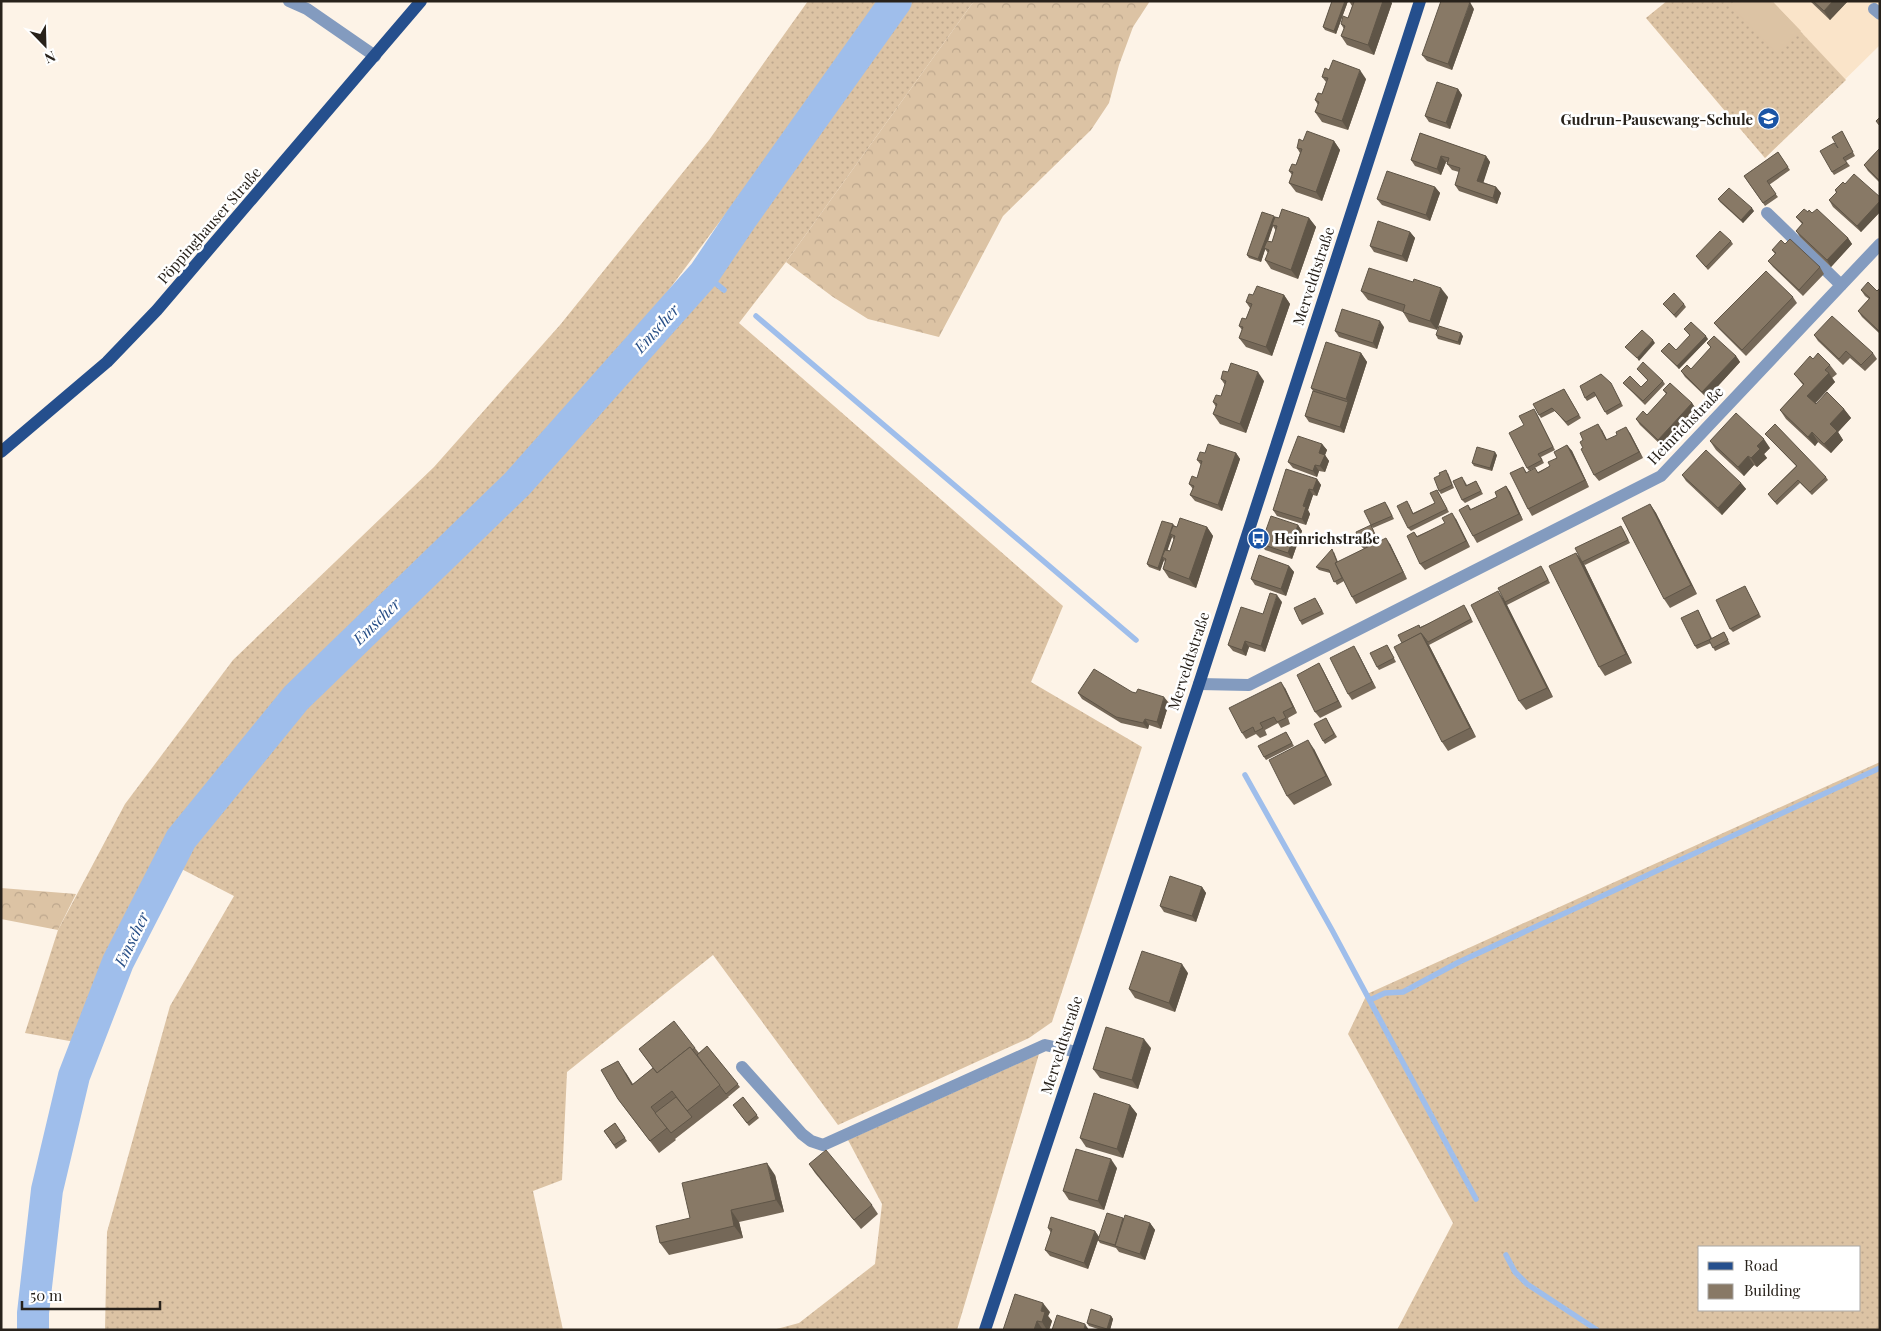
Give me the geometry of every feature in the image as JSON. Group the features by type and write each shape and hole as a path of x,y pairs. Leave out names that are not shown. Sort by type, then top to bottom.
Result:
{"main road":[{"name":"Pöppinghauser Straße","path":"1,452 107,362 157,310 421,1"},
{"name":"Merveldtstraße","path":"985,1330 1199,684 1420,1"}],"street":[{"path":"289,1 307,9 375,56"},
{"path":"1767,213 1841,285"},
{"name":"Heinrichstraße","path":"1199,684 1249,685 1660,476 1880,244"},
{"path":"742,1067 802,1134 811,1142 823,1145 1045,1045 1076,1052"}],"shaded area":[{"name":"Gudrun-Pausewang-Schule","path":"1667,1 1880,1 1880,45 1765,158 1646,18"}],"green space":[{"path":"808,1 879,1 801,113 650,315 506,475 296,682 210,784 170,840 107,957 75,1042 25,1033 58,930 125,804 233,660 434,467 560,325 709,140"},
{"path":"910,1 974,1 786,262 739,323 1063,606 1031,682 1142,747 1052,1022 1029,1038 838,1125 713,955 567,1072 562,1180 533,1191 563,1330 105,1330 107,1232 170,1006 234,896 164,860 203,835 248,774 312,701 523,493 625,384 718,272"},
{"path":"974,1 1150,1 1133,27 1119,65 1109,103 1091,130 1003,216 939,337 868,319 833,297 786,262"},
{"name":"Gudrun-Pausewang-Schule","path":"1667,1 1772,1 1846,80 1765,158 1646,18"},
{"path":"1734,1 1772,1 1801,31 1777,54 1730,5"},
{"path":"1880,762 1880,1330 1397,1330 1453,1223 1348,1034 1367,994"},
{"path":"1,888 76,894 58,930 1,919"},
{"path":"1039,1054 957,1330 773,1330 799,1323 875,1264 882,1204 848,1140"}],"building":[{"path":"1332,1 1345,1 1334,31 1323,27"},
{"path":"1350,1 1383,1 1368,45 1341,36 1345,26 1341,24 1343,16 1348,18 1354,2"},
{"path":"1441,1 1470,2 1448,64 1422,55"},
{"path":"1813,1 1833,1 1824,11"},
{"path":"1333,60 1360,70 1342,121 1315,112 1319,102 1315,100 1318,93 1322,94 1328,78 1322,77 1325,68 1329,70"},
{"path":"1437,82 1458,89 1446,123 1425,116"},
{"path":"1880,117 1880,126 1876,121"},
{"path":"1307,131 1334,141 1316,192 1289,183 1293,172 1289,171 1292,164 1296,165 1302,149 1297,148 1299,139 1303,141"},
{"path":"1842,131 1853,152 1843,158 1847,163 1832,172 1820,151 1834,143 1838,148 1832,137"},
{"path":"1420,133 1486,156 1477,181 1496,187 1493,198 1455,185 1460,168 1447,164 1449,158 1441,156 1437,169 1411,160"},
{"path":"1880,148 1880,181 1864,165"},
{"path":"1778,152 1788,167 1767,181 1776,194 1763,203 1744,176"},
{"path":"1387,171 1435,187 1426,215 1377,199"},
{"path":"1854,174 1880,197 1880,201 1857,226 1829,200 1837,192 1835,190 1843,182 1845,184"},
{"path":"1729,188 1752,208 1741,220 1718,199"},
{"path":"1282,209 1309,218 1291,270 1265,260 1269,250 1264,248 1267,241 1272,242 1277,226 1272,225 1275,217 1279,218"},
{"path":"1804,209 1812,213 1817,209 1848,238 1827,260 1796,231 1803,223 1796,217"},
{"path":"1262,212 1274,216 1258,259 1247,255"},
{"path":"1378,221 1410,232 1402,256 1370,246"},
{"path":"1720,231 1731,241 1706,267 1696,256"},
{"path":"1790,239 1820,267 1799,290 1768,261 1776,253 1772,250 1781,240 1785,244"},
{"path":"1369,268 1413,282 1414,279 1441,288 1430,321 1403,312 1405,305 1361,291"},
{"path":"1766,271 1793,297 1742,350 1714,323"},
{"path":"1868,282 1877,291 1880,288 1880,332 1858,311 1870,298 1861,290"},
{"path":"1257,286 1284,295 1266,347 1239,338 1243,327 1239,326 1242,318 1246,319 1252,304 1246,302 1249,294 1253,295"},
{"path":"1674,293 1684,304 1674,315 1663,304"},
{"path":"1342,309 1380,321 1373,343 1335,331"},
{"path":"1832,316 1873,353 1861,365 1846,351 1839,359 1814,335"},
{"path":"1691,322 1706,336 1677,366 1661,351 1669,343 1676,350 1690,335 1684,329"},
{"path":"1439,326 1461,333 1458,342 1436,335"},
{"path":"1642,330 1653,340 1637,358 1625,347"},
{"path":"1714,336 1736,356 1702,392 1681,371 1687,365 1691,369 1711,347 1707,343"},
{"path":"1326,342 1361,353 1346,399 1311,388"},
{"path":"1818,353 1830,365 1825,370 1829,373 1807,396 1816,404 1827,392 1844,409 1830,424 1837,431 1824,444 1812,432 1808,437 1780,410 1804,384 1794,374 1810,356 1813,359"},
{"path":"1643,362 1663,381 1643,401 1623,383 1630,376 1641,387 1648,380 1637,369"},
{"path":"1231,363 1258,372 1240,424 1213,414 1217,404 1213,402 1216,395 1221,396 1226,381 1221,379 1223,371 1228,372"},
{"path":"1601,374 1611,383 1621,403 1605,412 1594,392 1585,398 1580,386"},
{"path":"1670,383 1692,403 1658,440 1636,419 1643,411 1647,415 1667,393 1663,390"},
{"path":"1564,389 1579,415 1566,422 1552,408 1539,415 1533,404"},
{"path":"1313,391 1348,402 1340,427 1305,416"},
{"path":"1534,409 1553,447 1538,454 1542,460 1527,468 1509,433 1524,425 1519,416"},
{"path":"1736,413 1764,439 1757,446 1760,449 1751,458 1748,456 1738,467 1710,441"},
{"path":"1598,424 1606,440 1617,435 1616,432 1626,427 1639,452 1594,475 1581,449 1583,448 1580,442 1583,440 1580,433"},
{"path":"1775,424 1826,477 1810,492 1798,480 1775,502 1768,494 1797,466 1765,434"},
{"path":"1298,436 1322,444 1319,453 1325,455 1320,466 1315,465 1313,471 1288,462"},
{"path":"1208,444 1236,453 1218,505 1190,495 1194,486 1189,484 1192,476 1197,478 1202,461 1197,460 1200,452 1205,453"},
{"path":"1567,445 1585,480 1528,509 1510,473 1523,467 1526,473 1535,468 1538,473 1550,466 1548,462 1557,458 1554,452"},
{"path":"1477,447 1495,452 1490,468 1472,463"},
{"path":"1706,450 1741,483 1718,508 1682,475"},
{"path":"1286,469 1317,479 1313,490 1309,489 1303,506 1306,507 1302,519 1273,510"},
{"path":"1446,470 1452,485 1439,491 1434,478"},
{"path":"1462,477 1466,486 1476,481 1481,491 1462,500 1453,481"},
{"path":"1506,486 1519,514 1473,536 1459,510 1468,505 1470,510 1497,497 1495,492"},
{"path":"1437,490 1447,509 1408,528 1397,506 1407,501 1413,514 1435,503 1430,493"},
{"path":"1385,502 1392,516 1371,525 1364,511"},
{"path":"1650,504 1691,585 1664,599 1622,518"},
{"path":"1452,513 1466,541 1420,564 1407,536 1414,532 1417,537 1445,523 1442,518"},
{"path":"1271,516 1298,525 1288,553 1261,544"},
{"path":"1180,518 1207,527 1189,579 1163,569 1166,559 1162,557 1165,550 1170,551 1175,536 1170,534 1173,526 1177,527"},
{"path":"1162,521 1173,524 1158,568 1147,564"},
{"path":"1371,525 1377,540 1362,547 1356,532"},
{"path":"1621,526 1628,540 1582,562 1575,548"},
{"path":"1386,538 1403,572 1352,597 1335,563"},
{"path":"1332,549 1337,562 1335,563 1342,578 1334,582 1329,570 1316,567"},
{"path":"1576,553 1626,654 1599,667 1549,566"},
{"path":"1259,555 1289,566 1281,589 1251,579"},
{"path":"1541,566 1548,580 1505,602 1498,588"},
{"path":"1745,586 1759,614 1730,629 1716,600"},
{"path":"1498,591 1547,688 1519,701 1471,605"},
{"path":"1270,593 1277,595 1261,646 1245,641 1242,650 1228,645 1241,607 1263,614"},
{"path":"1315,598 1322,611 1300,621 1294,608"},
{"path":"1464,605 1471,619 1428,642 1421,633 1402,643 1398,635 1419,625 1420,628"},
{"path":"1698,610 1711,639 1695,646 1681,618"},
{"path":"1724,632 1728,640 1713,648 1709,640"},
{"path":"1421,633 1470,728 1442,742 1394,647"},
{"path":"1387,645 1394,658 1377,667 1370,653"},
{"path":"1354,646 1372,682 1348,694 1330,658"},
{"path":"1319,663 1338,701 1315,712 1297,675"},
{"path":"1094,669 1132,692 1136,693 1138,689 1164,697 1157,722 1145,719 1143,723 1116,717 1078,693"},
{"path":"1281,682 1293,707 1283,712 1286,718 1277,722 1274,717 1260,723 1263,728 1255,732 1253,727 1242,733 1229,708"},
{"path":"1326,718 1334,734 1323,741 1314,724"},
{"path":"1286,732 1292,743 1264,757 1258,746"},
{"path":"1308,740 1326,776 1287,796 1269,760"},
{"path":"1170,876 1202,887 1192,916 1160,906"},
{"path":"1142,951 1182,964 1169,1003 1129,989"},
{"path":"674,1021 695,1048 692,1050 690,1047 657,1073 639,1049"},
{"path":"1106,1027 1144,1039 1132,1080 1093,1069"},
{"path":"707,1046 738,1084 726,1094 697,1055"},
{"path":"690,1047 720,1085 687,1111 672,1091 651,1107 667,1128 650,1141 618,1099 601,1070 618,1061 632,1085 653,1068 657,1073"},
{"path":"1094,1093 1130,1105 1117,1149 1080,1138"},
{"path":"676,1097 692,1117 671,1133 655,1113"},
{"path":"743,1097 757,1115 747,1123 733,1105"},
{"path":"615,1123 625,1138 614,1145 604,1131"},
{"path":"1076,1149 1111,1159 1098,1201 1063,1191"},
{"path":"826,1150 872,1205 854,1220 809,1164"},
{"path":"767,1163 776,1200 731,1210 734,1226 660,1243 656,1226 690,1218 682,1183"},
{"path":"1107,1213 1123,1218 1115,1245 1098,1240"},
{"path":"1125,1215 1150,1223 1140,1254 1115,1246"},
{"path":"1051,1217 1095,1231 1084,1263 1045,1250 1052,1229 1048,1228"},
{"path":"1015,1294 1043,1303 1041,1311 1045,1312 1042,1322 1037,1321 1034,1330 1003,1330"},
{"path":"1091,1309 1111,1316 1107,1329 1087,1323"},
{"path":"1057,1315 1085,1324 1084,1330 1052,1330"}],"waterway":[{"name":"Emscher","path":"33,1330 33,1313 47,1190 74,1076 118,962 181,839 296,698 517,484 704,274 896,1"},
{"path":"704,274 724,290"},
{"path":"756,316 1136,640"},
{"path":"1370,1000 1385,993 1403,992 1459,962 1880,768"},
{"path":"1245,775 1332,930 1476,1199"},
{"path":"1506,1255 1515,1272 1527,1284 1597,1330"}],"place":[{"name":"Gudrun-Pausewang-Schule","path":"1769,119"},
{"name":"Heinrichstraße","path":"1258,538"}]}
